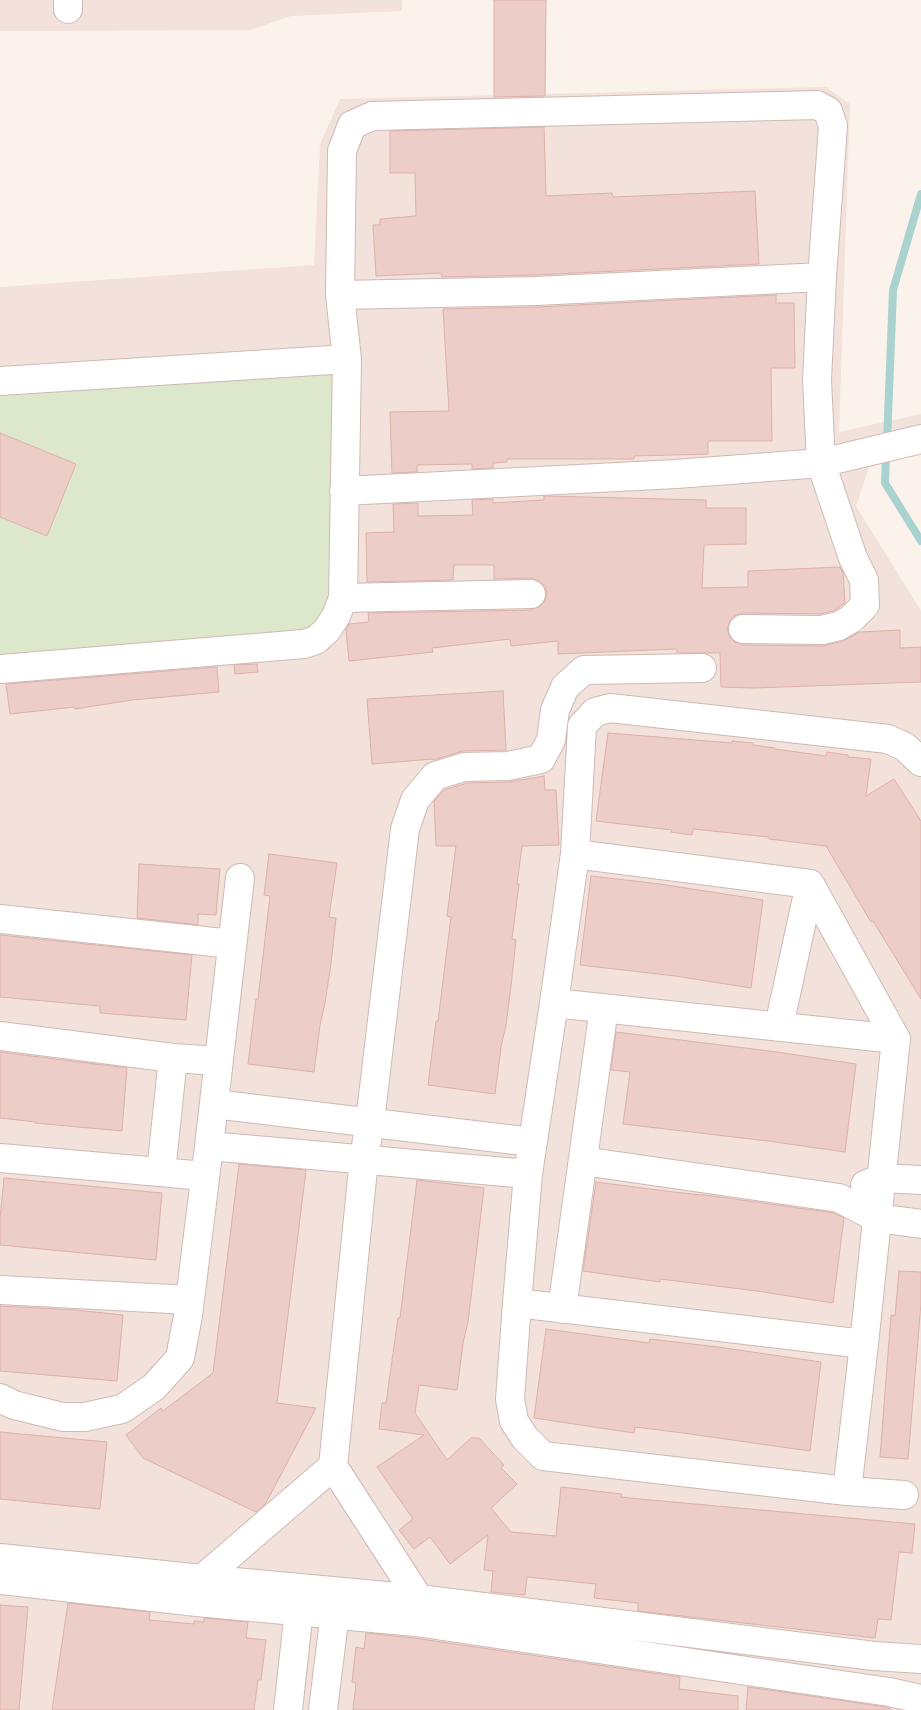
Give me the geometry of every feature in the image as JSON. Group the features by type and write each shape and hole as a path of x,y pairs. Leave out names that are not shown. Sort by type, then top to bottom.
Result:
{"street":[{"path":"0,669 304,644 316,640 327,630 336,616 343,598 347,359 340,296 342,152 352,125 372,116 817,105 828,111 833,126 817,380 821,463 854,558 864,580 865,606 845,623 822,630 743,629"},
{"path":"340,296 536,291 822,277"},
{"path":"0,381 347,359"},
{"path":"344,491 676,474 821,463 921,439"},
{"path":"343,598 531,594"},
{"path":"418,1610 333,1466 364,1159 405,829 415,800 436,776 464,768 508,766 541,759 551,740 555,710 565,687 584,670 702,668"},
{"path":"904,1494 847,1491 543,1456 525,1438 514,1421 510,1399 528,1174 575,854 582,726 595,712 610,708 888,739 905,747 921,762"},
{"path":"575,854 810,884"},
{"path":"0,1398 14,1405 63,1417 85,1417 122,1409 154,1387 180,1358 190,1300 240,878"},
{"path":"779,1026 810,884"},
{"path":"810,884 896,1039 847,1491"},
{"path":"0,919 232,944"},
{"path":"554,1003 896,1039"},
{"path":"562,1309 604,1008"},
{"path":"0,1036 173,1058 218,1061"},
{"path":"162,1172 173,1058"},
{"path":"214,1104 370,1121 532,1142"},
{"path":"209,1146 528,1174"},
{"path":"0,1158 204,1176"},
{"path":"584,1161 839,1198 877,1218 921,1224"},
{"path":"839,1198 881,1178 921,1180"},
{"path":"0,1290 190,1300"},
{"path":"517,1303 864,1344"},
{"path":"199,1590 333,1466"},
{"path":"0,1558 199,1590 299,1610 335,1614 418,1610 921,1699"},
{"path":"0,1580 199,1590 894,1658 921,1659"},
{"path":"288,1710 299,1610"},
{"path":"324,1703 335,1614"},
{"path":"890,1692 894,1658"}],"shaded area":[{"path":"0,0 402,0 402,11 291,16 250,30 0,31"},
{"path":"826,87 850,104 839,432 921,414 921,454 869,467 856,506 921,611 921,1710 0,1710 0,287 314,265 320,144 340,99"}],"green space":[{"path":"347,359 327,630 0,669 0,381"}],"building":[{"path":"494,0 546,0 545,96 494,97"},
{"path":"544,127 546,196 612,193 613,197 755,191 759,264 535,275 442,277 441,273 376,276 373,225 380,225 380,219 416,216 415,173 390,173 390,131"},
{"path":"776,295 776,303 794,303 795,368 771,368 772,441 708,441 708,454 634,456 634,459 507,459 507,462 493,463 493,468 472,469 472,464 417,465 417,472 392,473 390,412 449,411 443,309 537,307"},
{"path":"0,433 76,464 47,536 0,517"},
{"path":"544,496 706,500 706,508 746,508 746,544 704,545 702,588 748,587 748,571 840,567 843,573 845,603 833,611 820,614 743,613 736,615 730,621 727,628 729,636 735,642 743,645 822,646 843,641 860,632 900,630 900,648 921,647 921,682 754,688 721,687 720,653 677,653 677,649 558,654 558,641 511,646 510,639 432,648 433,652 349,661 346,630 349,624 369,622 368,613 531,610 539,607 545,601 547,593 545,586 539,581 531,578 494,579 494,565 454,565 453,580 367,582 366,533 394,532 393,504 418,503 418,516 473,515 472,500 493,499 493,503 544,500"},
{"path":"257,664 258,672 235,674 234,665"},
{"path":"217,667 219,692 132,700 75,709 74,707 10,714 6,684"},
{"path":"503,691 506,750 463,751 433,760 372,764 367,699"},
{"path":"608,733 753,743 753,745 775,749 826,756 827,752 848,755 848,757 871,759 866,796 894,779 921,821 921,999 873,921 871,922 826,846 769,839 769,837 693,829 692,835 671,832 672,830 596,821"},
{"path":"544,776 545,790 556,790 559,845 522,846 512,939 516,940 511,986 495,1094 428,1085 451,917 447,916 456,846 436,846 434,801 444,790 467,783 509,782"},
{"path":"269,854 337,863 329,917 336,918 331,964 314,1072 248,1064 270,896 264,895"},
{"path":"139,864 220,869 216,915 198,914 198,925 137,918"},
{"path":"591,876 660,884 763,900 751,988 675,976 580,965"},
{"path":"0,935 192,955 186,1020 100,1013 100,1006 0,997"},
{"path":"616,1032 856,1064 845,1152 623,1124 630,1072 611,1070"},
{"path":"0,1052 127,1068 122,1131 0,1118"},
{"path":"239,1164 306,1170 277,1403 316,1408 266,1503 256,1512 143,1458 126,1435 161,1408 163,1411 213,1373"},
{"path":"4,1178 162,1193 156,1260 0,1245 0,1218"},
{"path":"417,1180 484,1188 468,1322 463,1343 457,1390 419,1385 415,1413 447,1460 471,1438 479,1438 504,1465 501,1468 517,1484 491,1508 511,1532 556,1536 561,1487 622,1494 621,1497 640,1499 915,1524 912,1553 899,1552 891,1620 878,1619 875,1638 638,1611 638,1603 594,1598 596,1584 527,1577 525,1595 491,1592 493,1571 484,1570 488,1535 450,1564 430,1537 414,1549 399,1530 413,1519 377,1467 424,1435 379,1429 382,1403 386,1403 398,1318 400,1318"},
{"path":"596,1182 834,1213 844,1218 833,1303 757,1291 660,1279 660,1282 583,1271"},
{"path":"899,1271 921,1272 921,1303 908,1459 880,1457 891,1315 895,1316"},
{"path":"0,1306 76,1310 123,1315 117,1381 0,1371"},
{"path":"546,1329 649,1343 650,1339 718,1347 821,1362 810,1451 635,1427 634,1433 534,1418"},
{"path":"0,1432 107,1442 100,1509 0,1499"},
{"path":"68,1603 150,1612 149,1620 194,1624 194,1621 204,1622 204,1618 248,1622 246,1638 266,1640 261,1680 258,1680 254,1710 52,1710"},
{"path":"0,1605 28,1607 19,1710 0,1710"},
{"path":"366,1633 414,1638 680,1677 679,1689 738,1696 738,1710 353,1710 356,1683 352,1682 356,1647 364,1649"},
{"path":"748,1687 886,1707 890,1708 890,1710 746,1710"}],"waterway":[{"path":"887,442 893,290 921,194"},
{"path":"886,454 885,483 921,541"}]}
